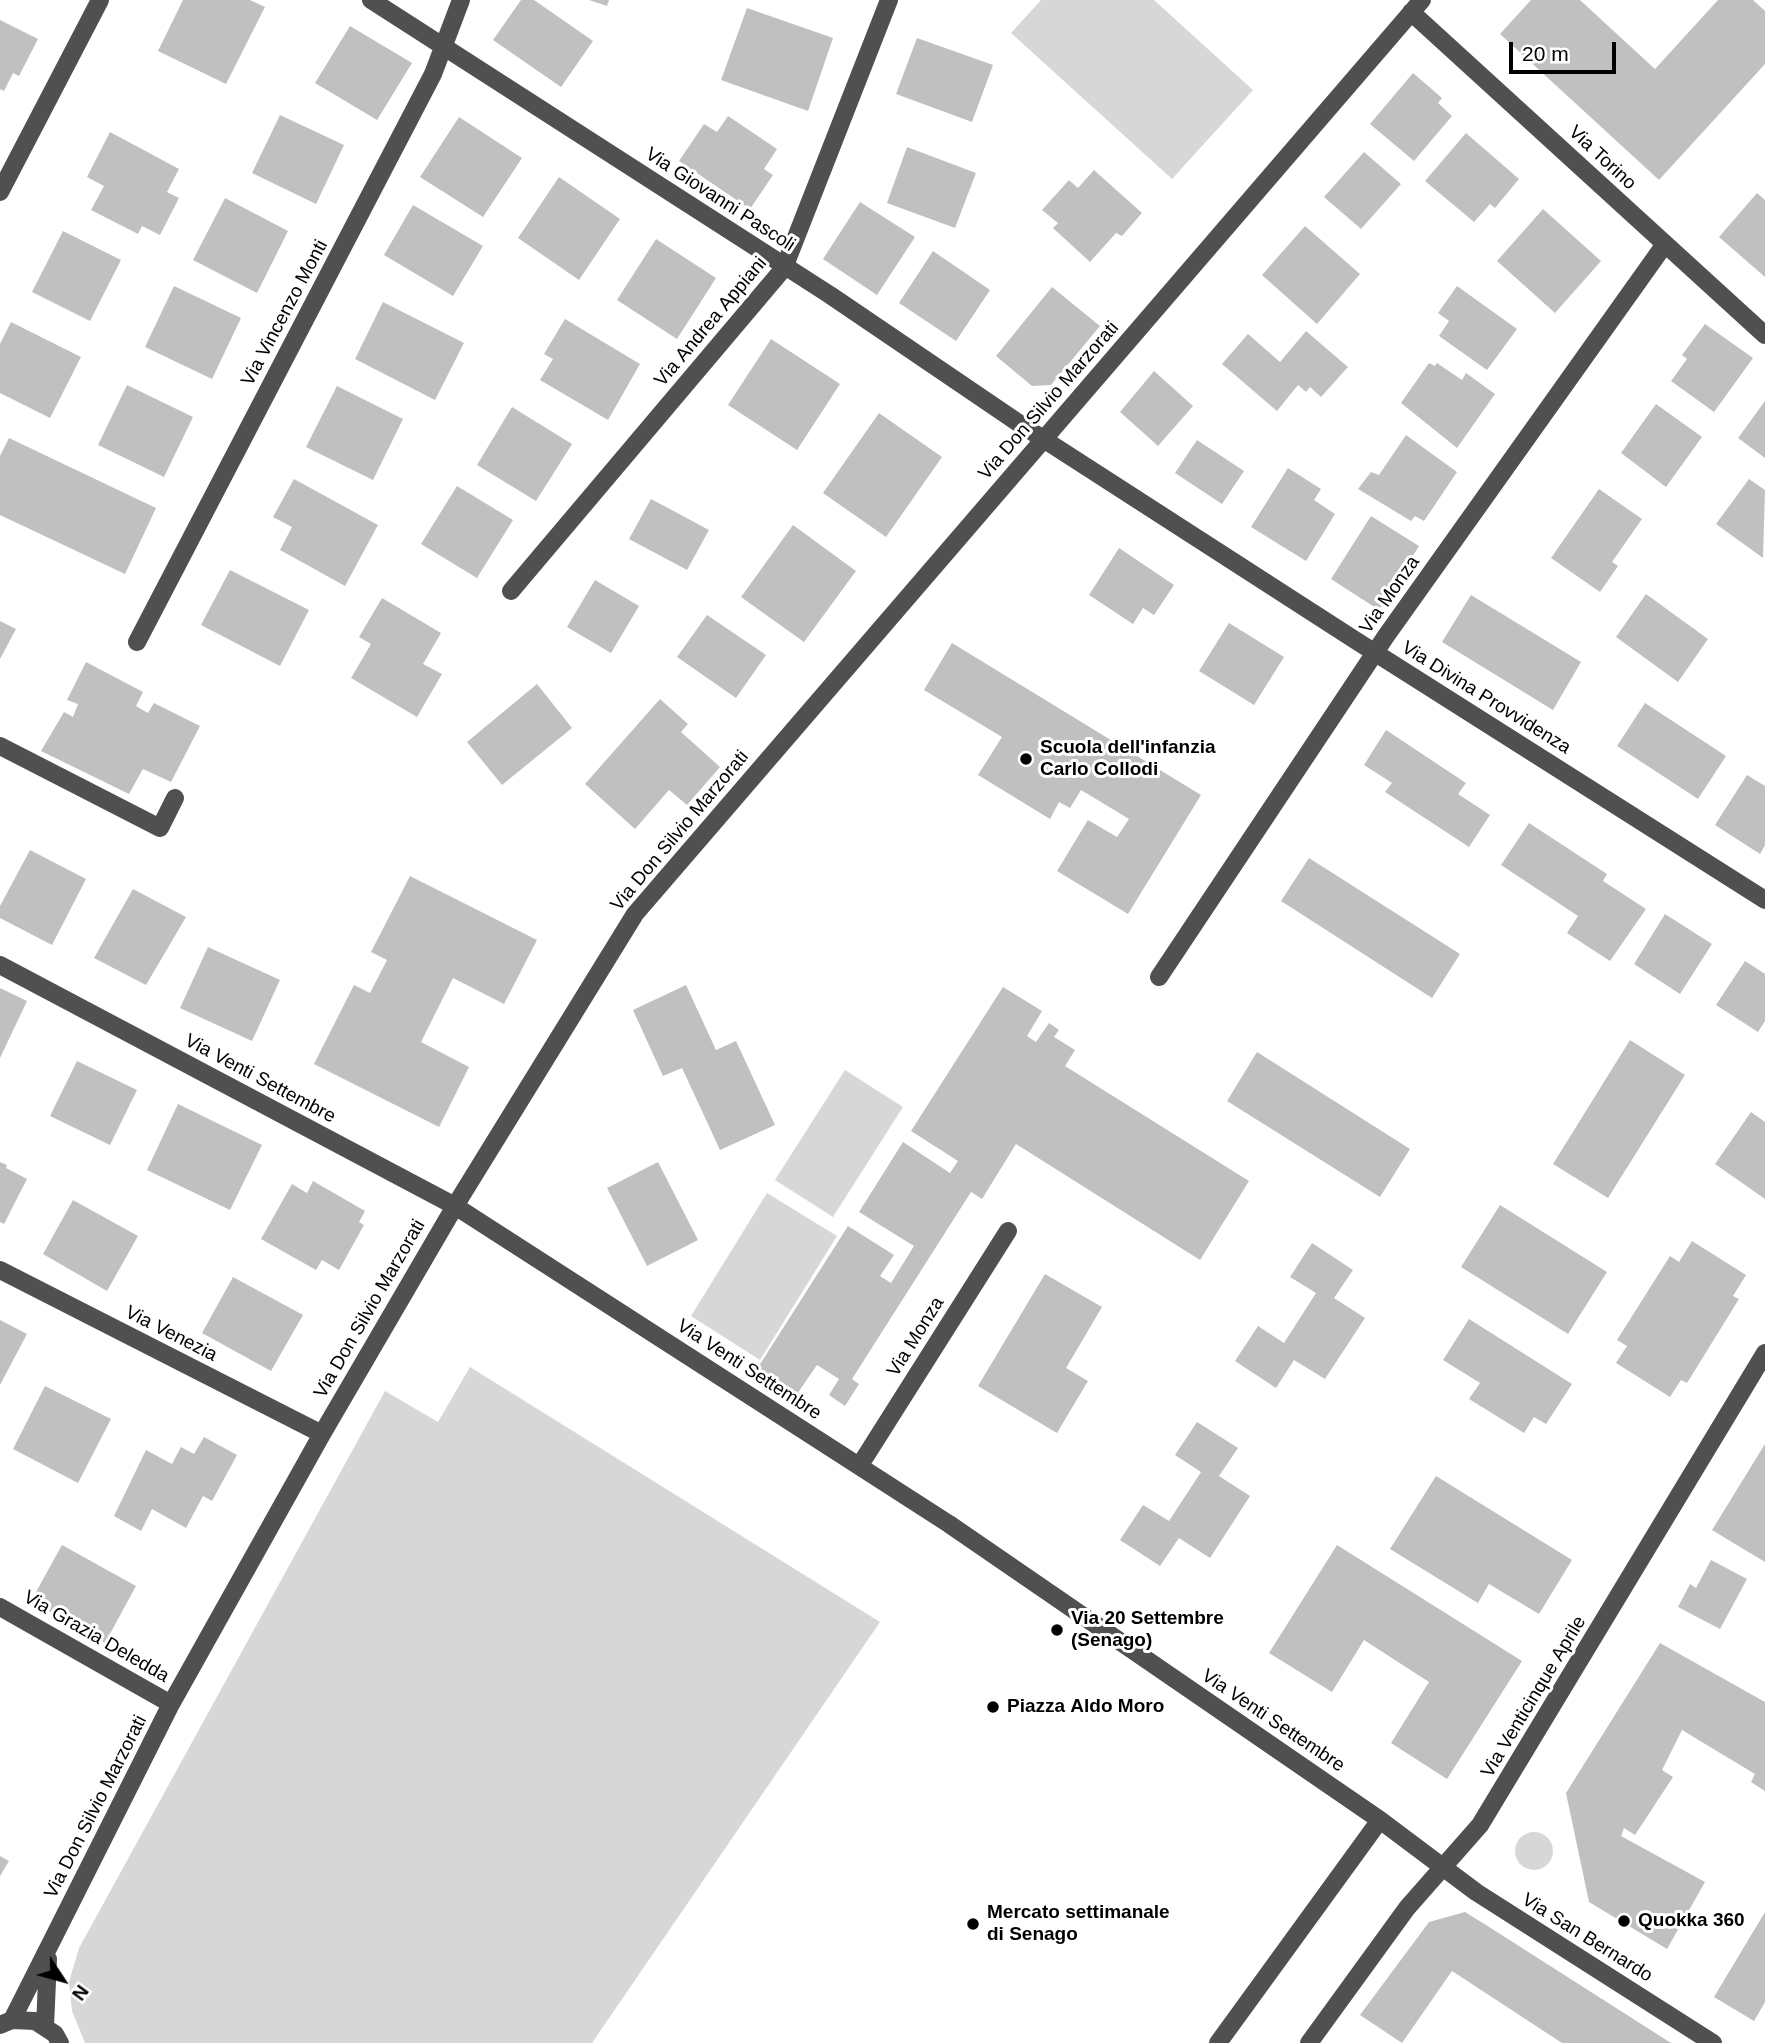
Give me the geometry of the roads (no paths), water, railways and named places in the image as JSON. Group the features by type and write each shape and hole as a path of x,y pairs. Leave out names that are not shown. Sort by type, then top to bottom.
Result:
{"street":[{"path":"0,192 100,0"},
{"name":"Via Giovanni Pascoli","path":"371,0 1044,438"},
{"name":"Via Vincenzo Monti","path":"137,642 446,47 461,0"},
{"name":"Via Andrea Appiani","path":"511,591 784,268 890,0"},
{"name":"Via Torino","path":"1417,6 1665,244 1765,335"},
{"name":"Via Don Silvio Marzorati","path":"6,2022 48,1948 171,1704 322,1434 455,1206 635,914 1417,6"},
{"name":"Via Monza","path":"1159,977 1375,652 1665,244"},
{"name":"Via Divina Provvidenza","path":"1044,438 1765,900"},
{"path":"0,746 160,828 175,798"},
{"name":"Via Venti Settembre","path":"0,965 455,1206 860,1465 1380,1820 1441,1866"},
{"name":"Via Monza","path":"860,1465 1008,1231"},
{"name":"Via Venezia","path":"0,1270 322,1434"},
{"name":"Via Venticinque Aprile","path":"1309,2043 1407,1908 1441,1866 1480,1825 1765,1353"},
{"name":"Via Grazia Deledda","path":"0,1607 171,1704"},
{"path":"1218,2043 1380,1820"},
{"name":"Via San Bernardo","path":"1441,1866 1476,1892 1713,2043"},
{"name":"Via Don Silvio Marzorati","path":"45,2026 48,1948"},
{"path":"6,2022 23,2019 45,2026 60,2043"}],"place":[{"name":"Scuola dell'infanzia Carlo Collodi","path":"1026,759"},
{"name":"Via 20 Settembre (Senago)","path":"1057,1630"},
{"name":"Piazza Aldo Moro","path":"993,1707"},
{"name":"Quokka 360","path":"1624,1921"},
{"name":"Mercato settimanale di Senago","path":"973,1924"}]}
